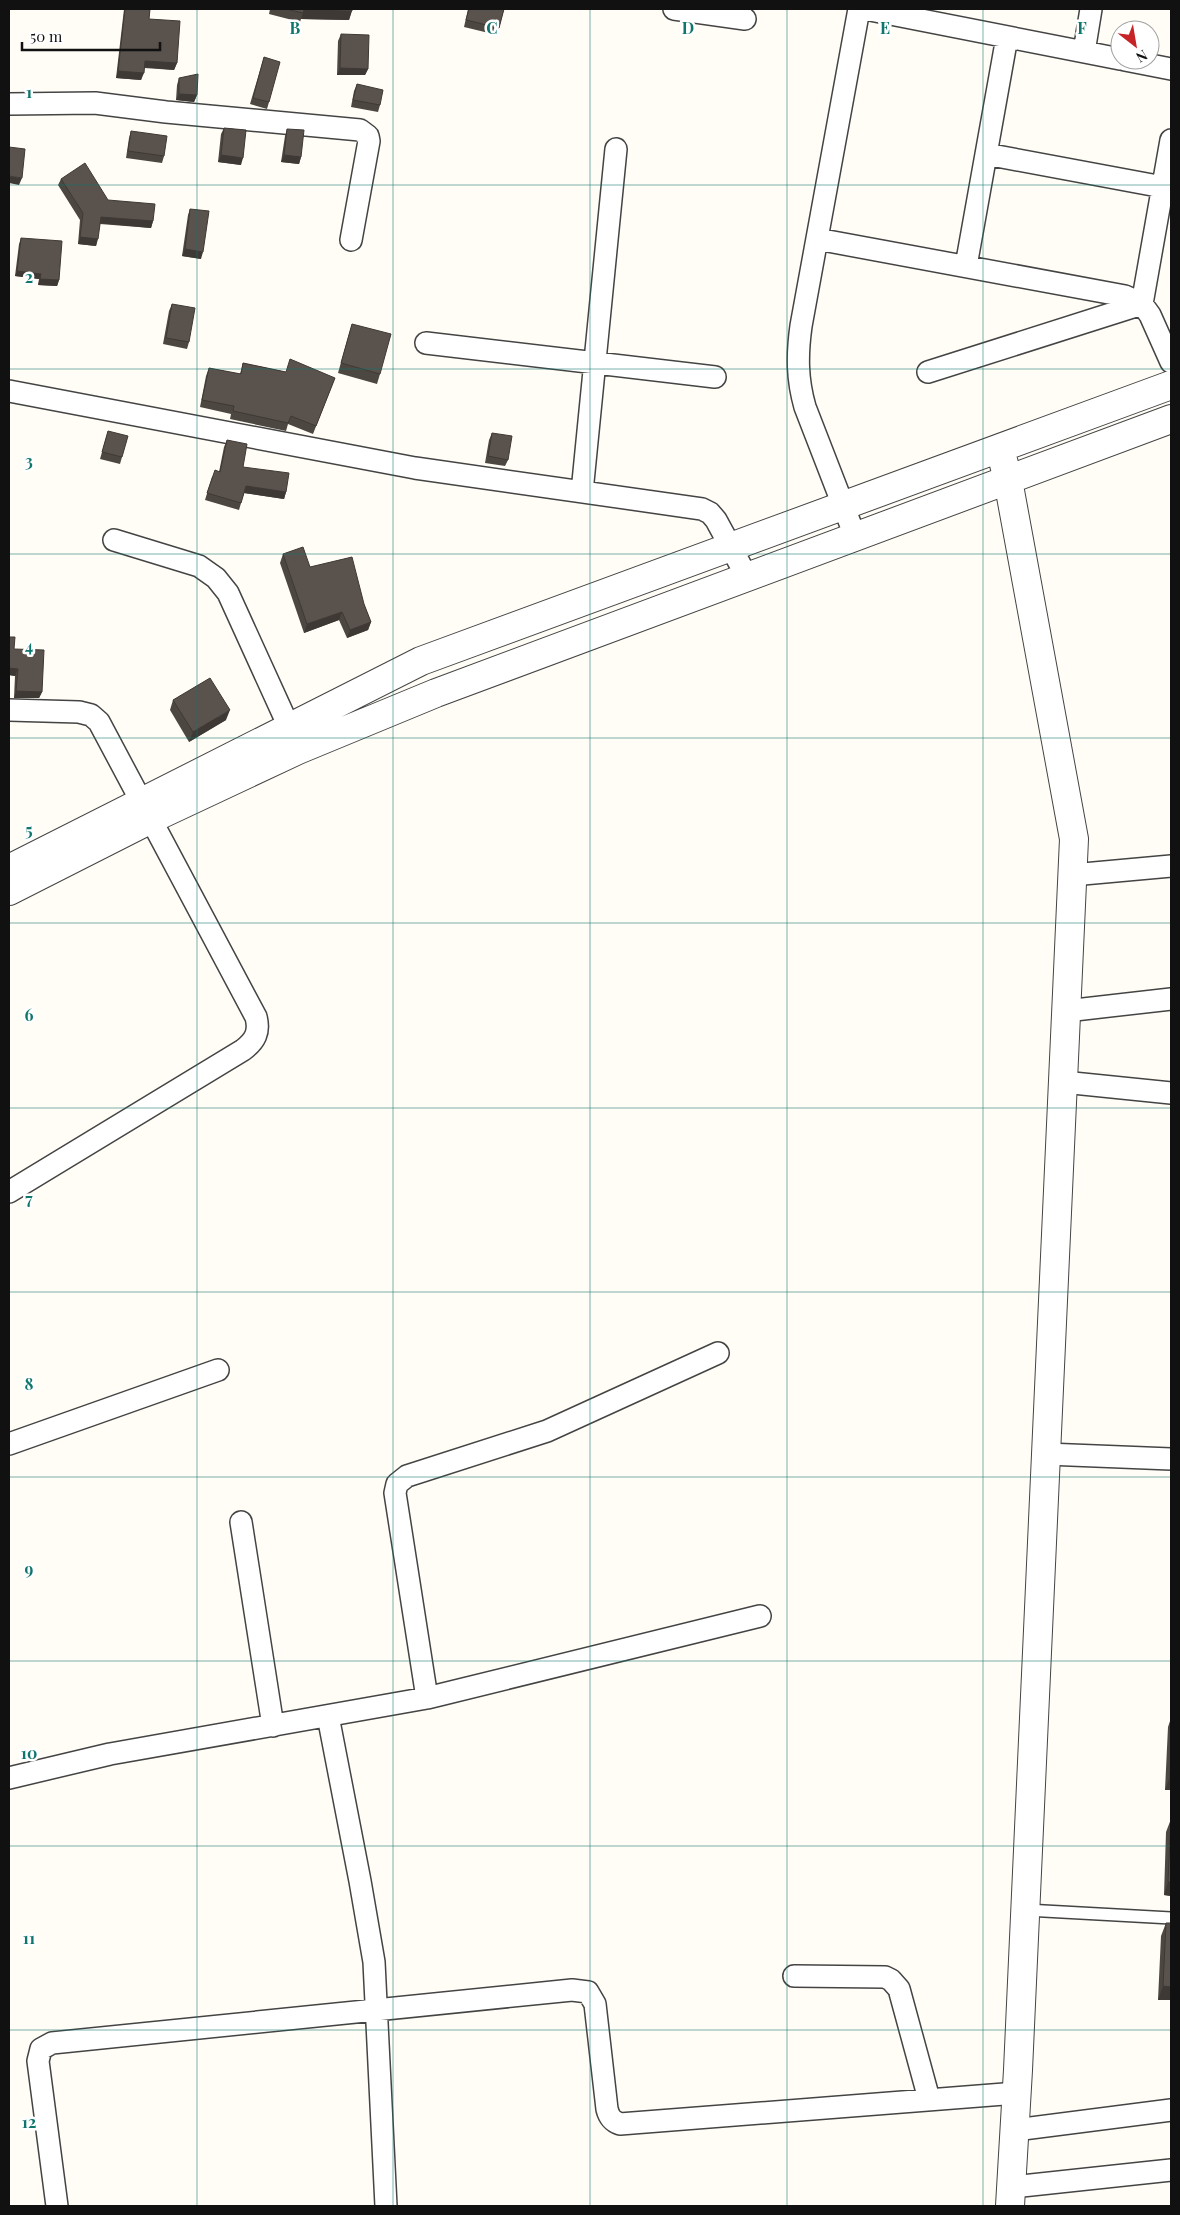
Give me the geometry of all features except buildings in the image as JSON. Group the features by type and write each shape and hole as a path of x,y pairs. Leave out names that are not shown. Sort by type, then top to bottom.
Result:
{"street":[{"path":"674,9 745,19"},
{"path":"855,536 805,407 798,373 801,326 859,9"},
{"path":"865,9 1110,57"},
{"path":"1084,52 1091,9"},
{"path":"966,266 1007,37"},
{"path":"9,104 95,103 166,112 360,130 368,136 368,141 351,240"},
{"path":"1142,304 1171,140"},
{"path":"582,492 616,149"},
{"path":"986,154 1163,187"},
{"path":"817,239 1125,296 1142,304 1150,314 1171,362"},
{"path":"928,372 1142,304"},
{"path":"426,343 715,377"},
{"path":"9,891 289,727 421,661 1171,385"},
{"path":"9,391 415,468 702,509 710,512 716,520 747,578"},
{"path":"9,869 146,810 436,693 1171,419"},
{"path":"1000,448 1008,480 1074,839 1026,1910 1011,2196 1171,2170"},
{"path":"114,540 199,566 216,578 228,594 289,727"},
{"path":"9,710 79,712 92,715 105,730 256,1017 258,1027 252,1043 243,1050 9,1192"},
{"path":"1072,875 1171,866"},
{"path":"1066,1011 1171,999"},
{"path":"1063,1082 1171,1093"},
{"path":"427,1698 395,1493 397,1484 407,1476 555,1428 718,1353"},
{"path":"9,1444 218,1370"},
{"path":"1046,1454 1171,1459"},
{"path":"241,1522 272,1726"},
{"path":"9,1778 110,1754 427,1698 760,1616"},
{"path":"328,1716 374,1962 386,2206"},
{"path":"794,1976 885,1977 891,1980 899,1989 929,2099"},
{"path":"57,2206 38,2061 38,2055 46,2045 52,2043 572,1990 588,1992 595,2004 607,2109 609,2117 614,2122 620,2124 1017,2093"},
{"path":"1015,2130 1171,2110"}],"lane":[{"path":"1026,1910 1171,1918"}]}
